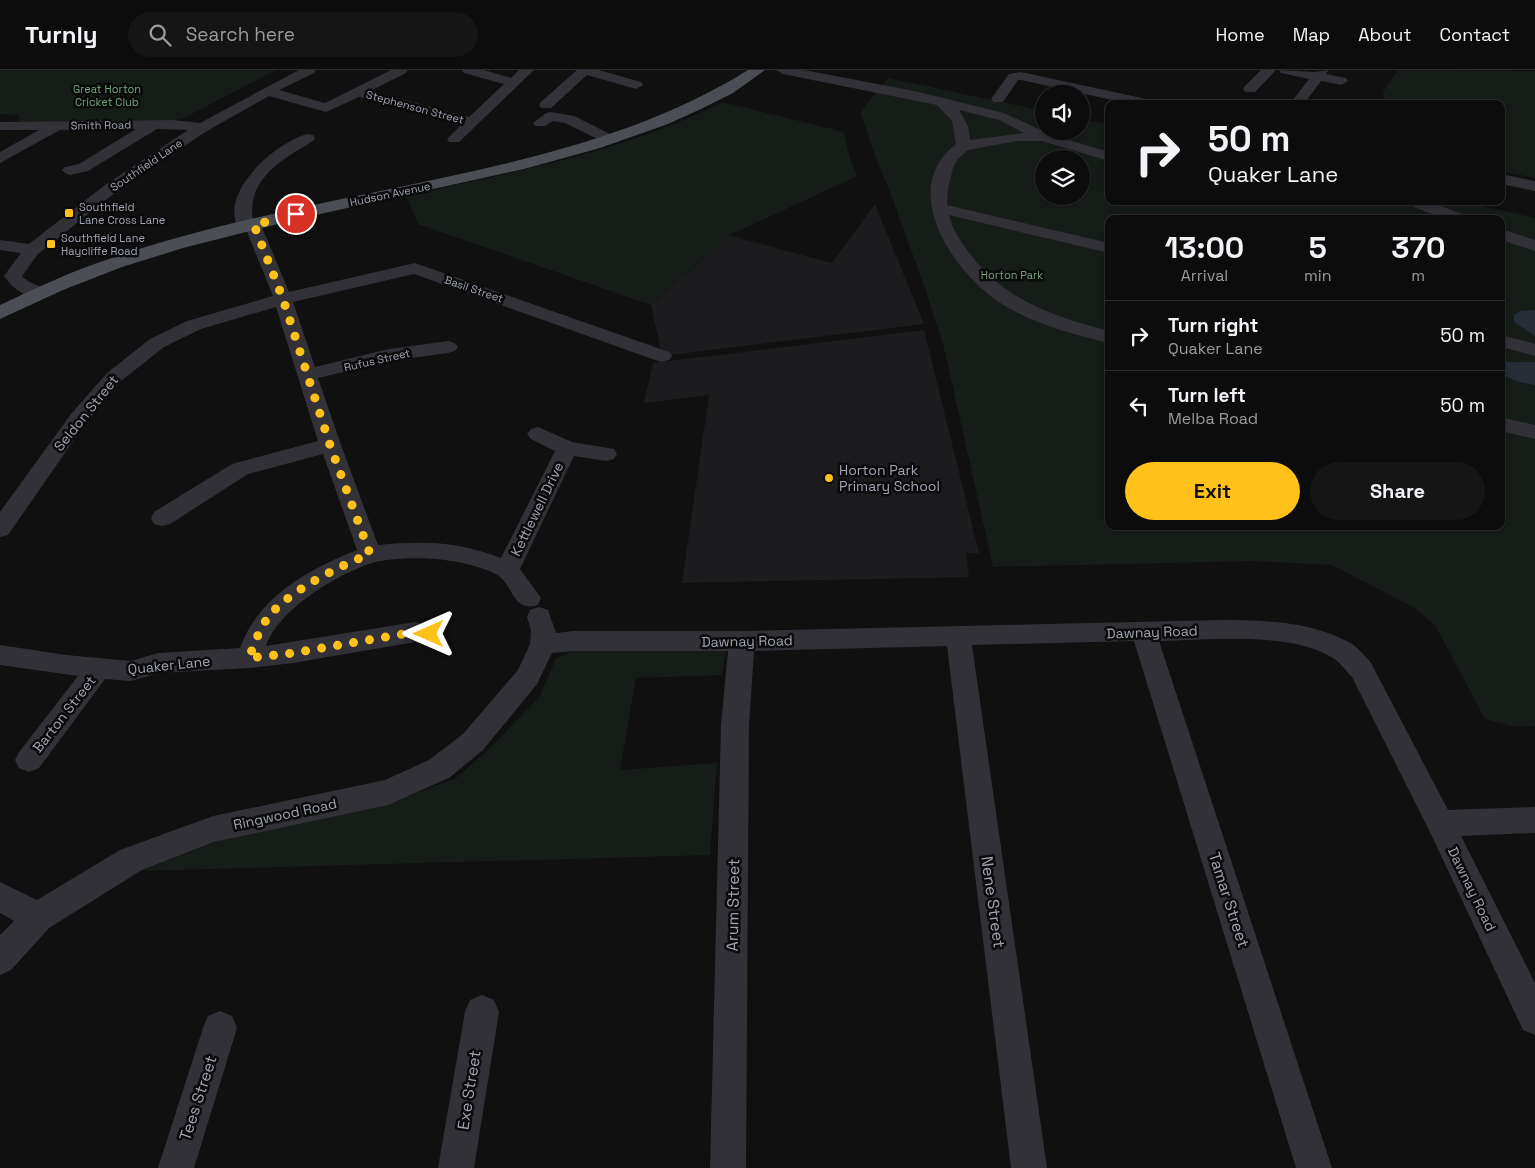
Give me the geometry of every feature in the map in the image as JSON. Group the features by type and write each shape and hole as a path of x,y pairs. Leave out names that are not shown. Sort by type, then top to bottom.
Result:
{"main road":[{"name":"Hudson Avenue","path":"38,292 135,257 195,239 547,159 610,140 674,117 713,99 758,70"},
{"path":"0,313 38,292"}],"street":[{"name":"Southfield Lane","path":"38,292 22,286 13,276 32,250 111,188 202,128 267,91 309,70"},
{"path":"267,91 326,108 401,70"},
{"path":"469,70 512,82"},
{"path":"454,139 512,82 527,70"},
{"path":"546,105 584,70 636,84"},
{"path":"783,70 867,86 1004,117 1035,132"},
{"path":"1250,89 1268,70"},
{"path":"1286,70 1320,73 1341,81"},
{"path":"1300,100 1320,73"},
{"path":"998,99 1014,78 1021,76 1067,85 1078,75"},
{"path":"1090,90 1133,100"},
{"name":"Stephenson Street","path":"358,92 472,122"},
{"path":"942,102 958,116 963,128 962,146"},
{"path":"540,123 551,116 569,120 610,140"},
{"path":"70,170 83,168 154,124"},
{"name":"Smith Road","path":"0,126 172,124 202,128"},
{"path":"0,158 58,125"},
{"path":"1035,138 1017,137 962,146 956,150 945,166 940,189 939,208 946,235 981,279 1001,295 1045,317 1105,336"},
{"path":"308,138 265,166 250,183 243,199 242,215 250,226 283,299 330,445 370,554"},
{"path":"1054,140 1105,156"},
{"path":"1505,180 1535,186"},
{"path":"1423,205 1450,215"},
{"path":"939,208 1105,247"},
{"path":"1505,235 1535,246"},
{"path":"0,245 32,250"},
{"name":"Basil Street","path":"283,299 415,268 662,356"},
{"name":"Seldon Street","path":"0,529 78,419 114,377 157,343 194,325 283,299"},
{"path":"1505,342 1535,350"},
{"name":"Rufus Street","path":"308,375 389,355 448,347"},
{"path":"1505,425 1535,432"},
{"name":"Kettlewell Drive","path":"538,434 567,448 606,454"},
{"path":"162,518 240,469 330,445"},
{"name":"Kettlewell Drive","path":"506,570 567,448"},
{"path":"249,658 256,638 270,616 300,590 341,566 370,554 419,550 444,551 482,560 506,570 537,620"},
{"name":"Dawnay Road","path":"537,620 574,641 742,642 1249,630 1284,633 1317,641 1343,651 1362,670 1440,823 1535,1018"},
{"name":"Ringwood Road","path":"0,959 38,917 131,860 214,829 388,792 439,769 473,742 528,677 537,620"},
{"name":"Quaker Lane","path":"5,662 131,671 158,663 249,658 293,653 415,632 429,634"},
{"name":"Tamar Street","path":"1144,633 1314,1168"},
{"name":"Nene Street","path":"958,636 1029,1168"},
{"name":"Arum Street","path":"728,1168 736,725 742,642"},
{"name":"Barton Street","path":"29,760 99,668"},
{"path":"1440,823 1535,820"},
{"path":"0,897 38,917"},
{"name":"Exe Street","path":"456,1168 482,1012"},
{"name":"Tees Street","path":"176,1168 220,1028"}],"shaded area":[{"path":"875,204 924,324 662,356 651,305 728,236 832,263"},
{"path":"1535,310 1535,336 1514,322 1514,315 1520,311"},
{"name":"Horton Park Primary School","path":"924,330 979,553 966,553 969,577 682,583 709,395 644,403 653,363"},
{"path":"1505,362 1535,362 1535,385 1509,378 1505,375"}],"green space":[{"name":"Great Horton Cricket Club","path":"0,70 276,70 182,119 19,122 19,115 0,114"},
{"path":"1398,70 1535,71 1535,178 1505,172 1505,100 1384,100 1383,92"},
{"name":"Horton Park","path":"888,78 1035,109 1035,140 1090,140 1090,121 1105,124 1105,205 1477,205 1535,218 1535,726 1516,727 1485,719 1435,625 1413,607 1332,565 1253,561 993,567 944,348 926,291 860,112"},
{"path":"723,102 844,132 849,155 857,176 730,235 832,263 728,236 651,305 418,224 406,196 567,159 646,134"},
{"path":"726,650 722,675 636,678 620,770 717,763 710,855 141,871 223,839 385,805 456,778 489,749 540,696 556,658 574,651"}],"place":[{"name":"Southfield Lane Cross Lane","path":"69,213"},
{"name":"Southfield Lane Haycliffe Road","path":"51,244"},
{"name":"Horton Park Primary School","path":"829,478"}],"route":[{"path":"296,214 254,225 283,299 330,445 370,554 341,566 300,590 270,616 256,638 249,658 293,653 415,632 429,634"}]}
